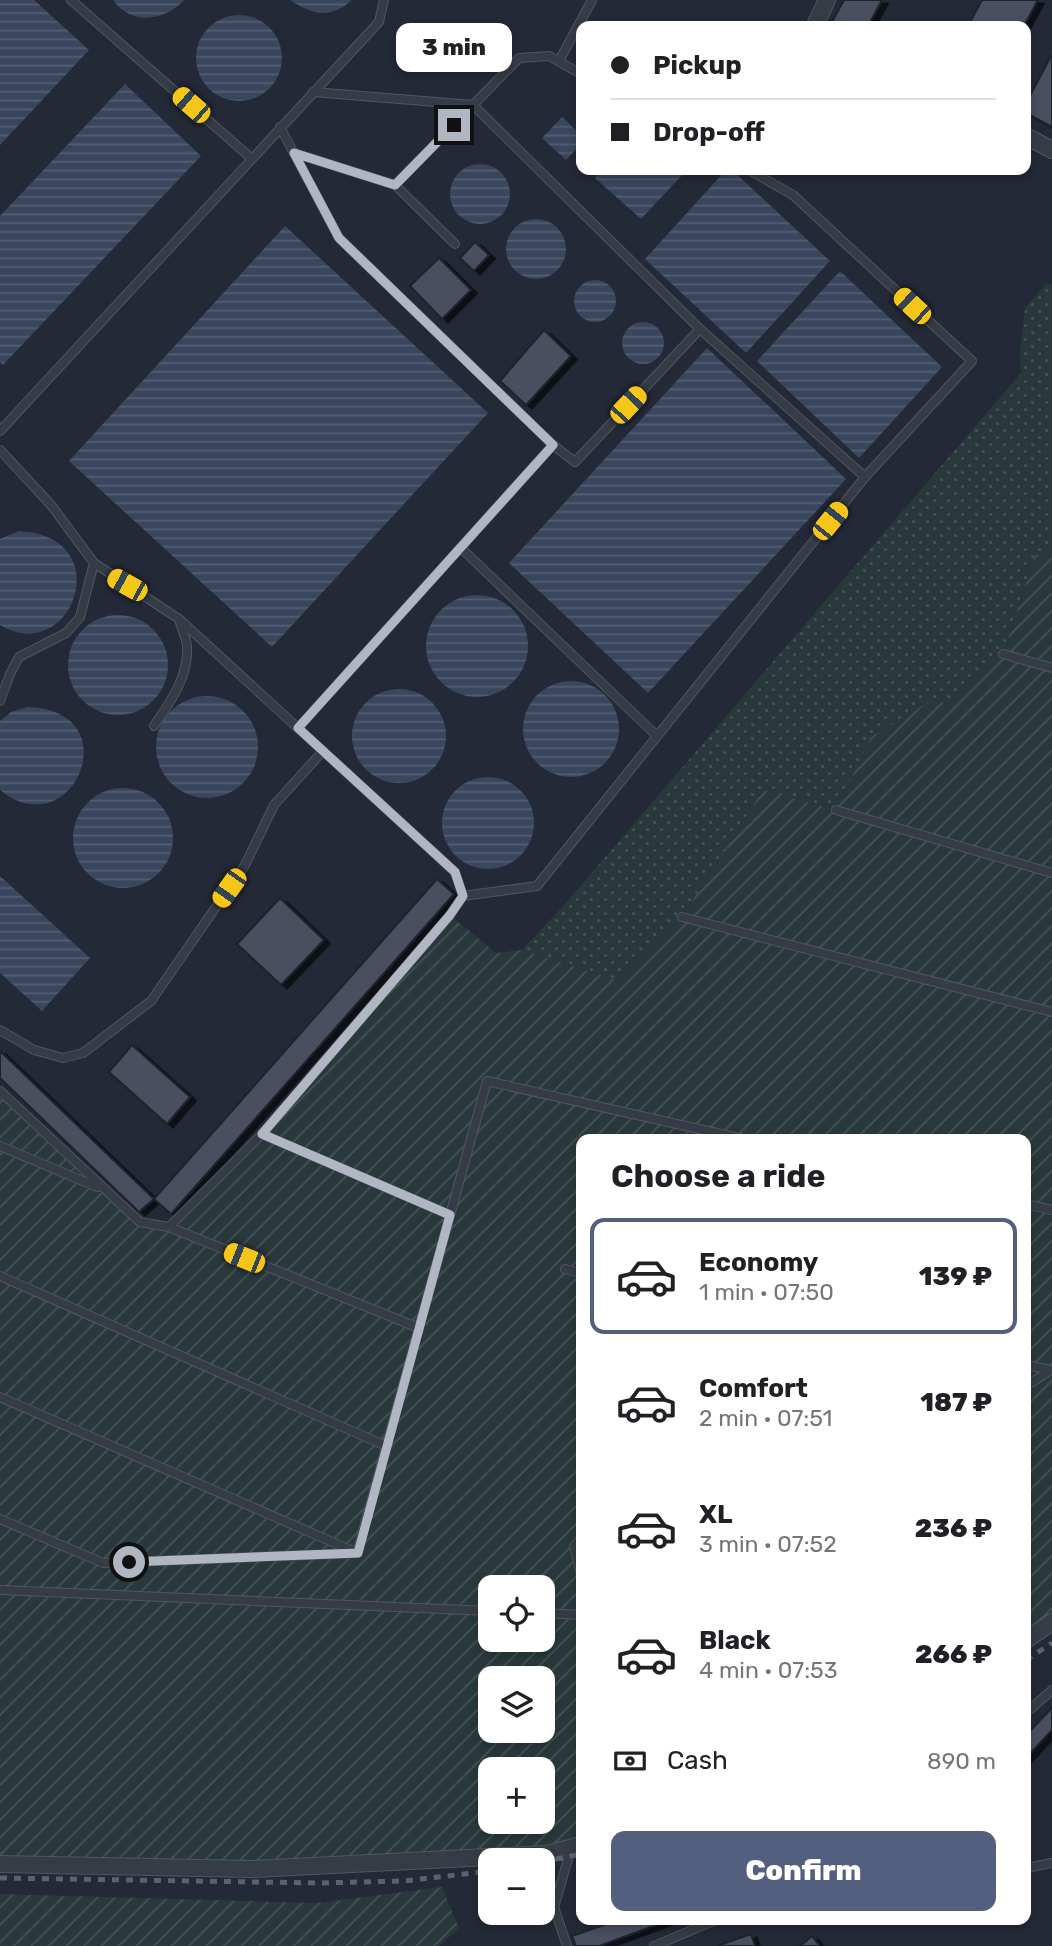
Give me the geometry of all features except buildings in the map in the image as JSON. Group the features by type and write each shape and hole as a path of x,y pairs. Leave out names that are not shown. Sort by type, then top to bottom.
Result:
{"street":[{"path":"817,21 828,0"},
{"path":"1031,139 1052,150"},
{"path":"1031,1637 1052,1622"},
{"path":"0,1864 252,1869 547,1854 576,1846"}],"lane":[{"path":"71,0 251,158"},
{"path":"0,431 379,22 384,0"},
{"path":"581,21 592,0"},
{"path":"559,61 576,30"},
{"path":"395,185 519,58 549,56 576,71"},
{"path":"313,92 473,105 700,329 865,478"},
{"path":"280,127 339,238 553,445 575,462 700,329"},
{"path":"294,153 395,185 455,244"},
{"path":"169,1227 262,1134 450,915 463,896 537,886 865,478 972,361 793,195 758,175"},
{"path":"298,728 553,445"},
{"path":"0,450 51,505 94,563 179,619 455,872 463,896"},
{"path":"461,548 657,736"},
{"path":"0,701 9,674 19,657 66,633 80,617 94,563"},
{"path":"154,726 176,694 184,672 187,645 179,619"},
{"path":"1003,654 1052,668"},
{"path":"0,1030 34,1050 63,1058 83,1054 151,1001 245,865 274,806 323,751"},
{"path":"836,810 1052,873"},
{"path":"682,918 1052,1012"},
{"path":"358,1553 487,1081 721,1134"},
{"path":"0,1091 140,1222 169,1227 419,1328"},
{"path":"262,1134 450,1215"},
{"path":"0,1146 103,1189"},
{"path":"1031,1205 1052,1210"},
{"path":"565,1269 576,1272"},
{"path":"0,1276 386,1447"},
{"path":"1031,1366 1051,1370"},
{"path":"1031,1383 1051,1370"},
{"path":"0,1397 358,1553"},
{"path":"0,1519 103,1563 358,1553"},
{"path":"0,1590 478,1610"},
{"path":"555,1614 576,1615"},
{"path":"1031,1709 1052,1690"},
{"path":"567,1946 554,1907 576,1846"},
{"path":"1031,1867 1052,1863"},
{"path":"654,1946 704,1925"}],"shaded area":[{"path":"1046,284 1052,284 1052,555 1035,555 1003,654 955,702 927,703 836,810 763,790 682,917 620,981 522,950 565,904 1021,373 1020,353 1025,308"},
{"path":"1035,555 1052,555 1052,1622 1031,1637 1031,1134 576,1134 576,1845 478,1848 478,1853 252,1869 0,1864 0,1091 140,1222 169,1227 262,1134 450,915 496,953 522,950 620,981 682,917 763,790 836,810 871,737 927,703 955,702 1003,654"},
{"path":"442,1887 459,1928 439,1946 0,1946 0,1894 316,1903"}],"water":[{"path":"0,0 34,0 89,50 0,145"},
{"path":"113,0 184,0 167,13 148,18 129,14"},
{"path":"290,0 352,0 337,10 321,13 306,9"},
{"path":"239,15 255,19 269,28 278,42 282,58 278,74 269,88 255,97 239,101 223,97 209,88 200,74 196,58 200,42 209,28 223,19"},
{"path":"125,84 201,156 3,365 0,362 0,216"},
{"path":"562,117 576,130 576,149 566,160 542,138"},
{"path":"474,164 486,164 505,177 510,194 508,206 497,219 486,224 474,224 455,211 450,200 450,188 463,169"},
{"path":"598,175 682,175 641,219 595,178"},
{"path":"721,175 737,175 830,261 746,353 645,259"},
{"path":"536,219 553,224 561,232 566,249 561,266 553,274 536,279 519,274 511,266 506,249 511,232 519,224"},
{"path":"285,226 488,413 272,647 69,461"},
{"path":"840,271 942,367 859,458 757,361"},
{"path":"595,280 610,286 616,301 610,316 595,322 580,316 574,301 580,286"},
{"path":"643,322 658,328 664,343 658,358 643,364 628,358 622,343 628,328"},
{"path":"707,348 846,479 648,693 509,563"},
{"path":"19,531 50,538 69,554 76,574 74,596 64,615 48,629 26,634 0,625 0,539"},
{"path":"477,595 496,599 513,610 524,627 528,646 524,665 513,682 496,693 477,697 458,693 441,682 430,665 426,646 430,627 441,610 458,599"},
{"path":"108,615 128,615 154,629 165,646 168,665 165,684 154,701 128,715 108,715 90,707 76,693 68,675 68,655 76,637 90,623"},
{"path":"571,681 589,685 605,695 615,711 619,729 615,747 605,763 589,773 571,777 553,773 537,763 527,747 523,729 527,711 537,695 553,685"},
{"path":"399,689 417,692 432,703 443,718 446,736 443,754 432,769 417,780 399,783 381,780 366,769 355,754 352,736 355,718 366,703 381,692"},
{"path":"207,696 227,700 243,711 254,727 258,747 254,767 243,783 227,794 207,798 187,794 171,783 160,767 156,747 160,727 171,711 187,700"},
{"path":"28,707 59,714 77,730 84,750 80,772 68,790 50,802 26,803 0,790 0,721 11,712"},
{"path":"488,777 505,781 520,791 530,806 534,823 530,840 520,855 505,865 488,869 471,865 456,855 446,840 442,823 446,806 456,791 471,781"},
{"path":"123,788 151,796 165,810 173,838 165,866 151,880 123,888 95,880 81,866 73,838 81,810 95,796"},
{"path":"0,876 90,958 42,1011 0,973"}],"railway":[{"path":"1031,1657 1052,1643"},
{"path":"555,1859 576,1855"},
{"path":"0,1878 320,1883 404,1881 478,1872"}],"route":[{"path":"129,1562 358,1553 450,1215 262,1134 450,915 463,896 455,872 298,728 553,445 339,238 294,153 395,185 454,125"}]}
